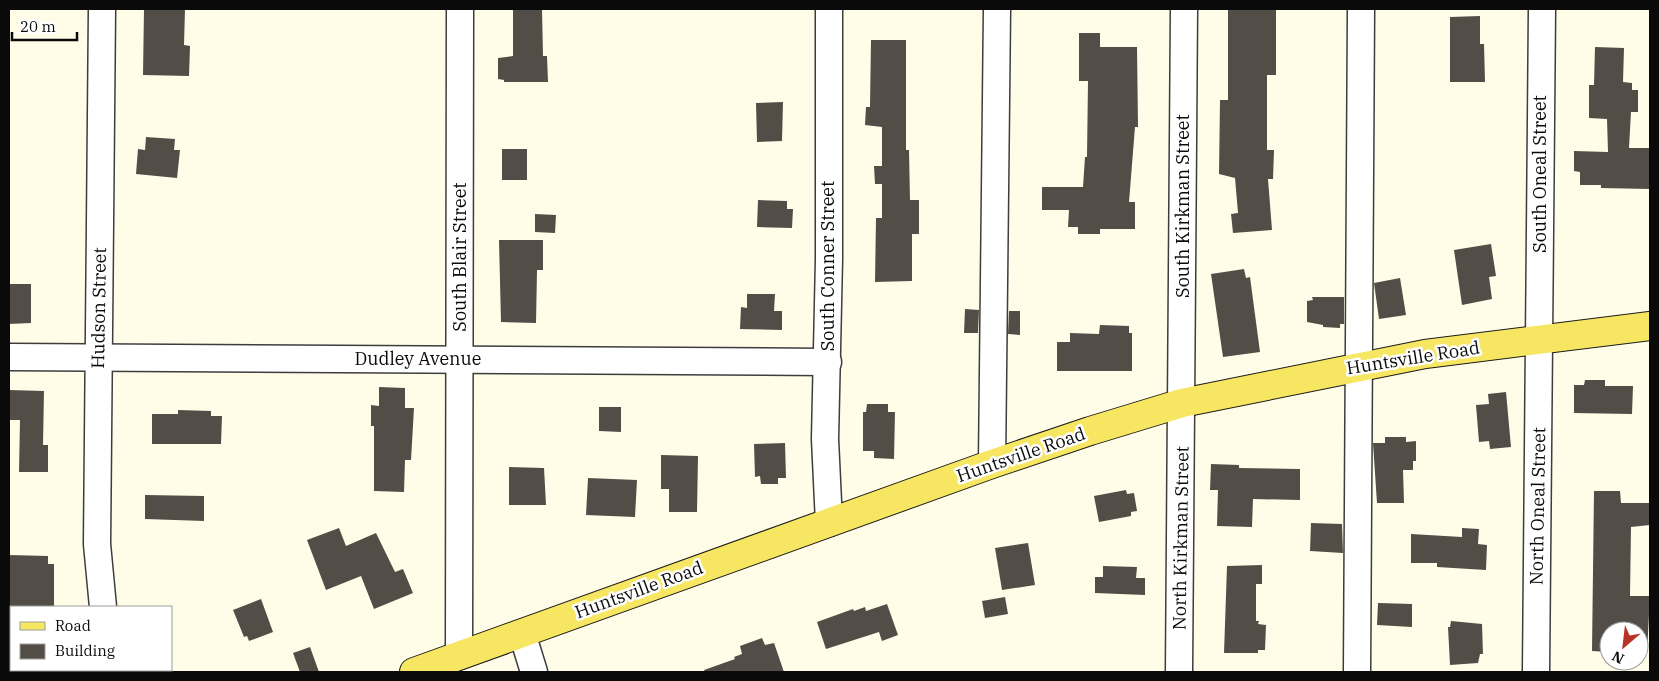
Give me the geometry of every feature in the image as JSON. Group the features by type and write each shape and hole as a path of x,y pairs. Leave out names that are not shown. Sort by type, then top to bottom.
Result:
{"main road":[{"name":"Huntsville Road","path":"414,672 992,464 1182,403 1425,354 1650,326"}],"street":[{"name":"Hudson Street","path":"102,9 97,544 103,606"},
{"name":"South Blair Street","path":"459,656 460,9"},
{"name":"South Conner Street","path":"828,9 828,362 825,439 829,523"},
{"path":"992,464 997,9"},
{"name":"South Kirkman Street","path":"1182,403 1184,9"},
{"path":"1357,672 1361,9"},
{"name":"South Oneal Street","path":"1539,339 1542,9"},
{"name":"North Oneal Street","path":"1536,672 1539,339"},
{"name":"Dudley Avenue","path":"9,357 828,362"},
{"name":"North Kirkman Street","path":"1179,672 1182,403"},
{"path":"522,633 534,672"}],"building":[{"path":"144,9 185,9 184,45 190,46 189,76 143,75"},
{"path":"513,9 542,9 543,56 547,56 548,82 504,82 504,80 498,79 498,58 513,56"},
{"path":"1228,9 1276,9 1276,75 1267,75 1267,150 1274,150 1273,179 1268,179 1272,230 1233,233 1231,214 1238,213 1235,178 1219,174 1220,100 1228,100"},
{"path":"1480,16 1480,44 1484,44 1485,82 1450,82 1450,17"},
{"path":"1079,33 1100,33 1100,47 1137,47 1138,127 1135,127 1129,202 1135,202 1135,229 1100,229 1100,234 1078,234 1078,227 1068,227 1069,210 1042,210 1042,187 1083,187 1085,157 1087,157 1088,81 1079,81"},
{"path":"871,40 906,40 906,150 909,150 910,200 919,200 919,234 912,234 912,281 875,282 876,218 882,218 882,184 875,184 874,166 882,166 882,127 865,125 866,107 870,107"},
{"path":"1595,47 1624,48 1623,82 1632,83 1632,90 1638,90 1638,112 1631,112 1629,148 1650,148 1650,189 1601,188 1601,185 1580,185 1580,172 1574,171 1574,151 1608,152 1607,119 1589,118 1589,85 1594,85"},
{"path":"783,102 782,141 757,142 756,103"},
{"path":"146,137 175,139 174,150 180,150 177,178 136,174 138,149 145,150"},
{"path":"502,149 527,149 527,180 502,180"},
{"path":"758,200 787,201 787,209 793,209 792,228 757,227"},
{"path":"535,214 556,215 555,233 535,232"},
{"path":"499,240 543,240 543,270 537,270 536,323 501,322"},
{"path":"1491,244 1496,276 1489,277 1492,299 1462,305 1454,250"},
{"path":"1244,269 1246,278 1250,277 1260,352 1223,357 1211,274"},
{"path":"1400,278 1406,315 1379,319 1374,283"},
{"path":"9,284 31,284 31,323 9,324"},
{"path":"747,294 775,294 774,311 782,311 782,330 740,329 741,307 747,308"},
{"path":"1312,297 1344,297 1344,324 1340,324 1340,328 1323,327 1323,325 1307,322 1307,301 1313,300"},
{"path":"965,309 979,310 978,333 964,333"},
{"path":"1009,311 1020,311 1020,335 1008,334"},
{"path":"1100,325 1129,326 1129,333 1132,333 1132,371 1057,371 1057,342 1070,342 1070,333 1099,334"},
{"path":"1585,380 1605,380 1605,386 1633,386 1632,414 1574,413 1574,385 1584,385"},
{"path":"379,387 405,388 405,408 414,408 411,460 405,460 404,492 374,491 374,426 371,426 371,405 379,406"},
{"path":"9,390 44,391 43,445 48,445 48,472 19,472 20,420 9,420"},
{"path":"1506,392 1511,447 1490,449 1489,441 1479,442 1476,405 1489,404 1488,394"},
{"path":"867,404 888,404 888,412 895,412 894,459 874,458 874,451 863,451 863,412 866,412"},
{"path":"599,407 621,407 621,432 599,431"},
{"path":"178,410 211,411 211,416 222,416 221,444 152,444 152,414 178,414"},
{"path":"1385,437 1406,437 1406,442 1416,441 1416,461 1413,461 1413,470 1403,470 1404,503 1377,503 1373,443 1385,443"},
{"path":"785,443 786,478 778,478 778,484 761,484 760,476 755,477 754,444"},
{"path":"661,455 698,456 697,512 669,512 669,489 661,489"},
{"path":"1211,464 1239,465 1239,468 1300,469 1300,500 1253,499 1252,527 1217,526 1218,490 1210,490"},
{"path":"509,467 544,468 546,505 509,505"},
{"path":"588,478 637,480 635,517 586,515"},
{"path":"1126,490 1127,494 1134,493 1137,511 1131,512 1131,516 1099,522 1094,496"},
{"path":"1594,491 1620,491 1621,503 1650,503 1650,525 1631,527 1630,596 1650,596 1649,621 1599,621 1599,651 1592,651"},
{"path":"145,495 204,496 204,521 145,519"},
{"path":"1311,523 1342,524 1343,553 1310,551"},
{"path":"339,528 346,546 376,533 395,572 403,569 413,593 374,609 361,576 326,590 307,540"},
{"path":"1462,528 1479,529 1478,544 1487,545 1486,570 1437,567 1437,563 1411,563 1411,534 1462,537"},
{"path":"1028,543 1035,585 1002,590 995,548"},
{"path":"9,555 48,556 48,564 54,564 54,606 9,607"},
{"path":"1262,565 1262,584 1256,584 1256,621 1259,621 1258,624 1266,625 1265,650 1258,650 1258,653 1224,653 1227,566"},
{"path":"1103,566 1137,567 1136,578 1145,578 1145,595 1095,593 1095,577 1103,577"},
{"path":"1005,597 1008,614 985,618 982,601"},
{"path":"261,599 273,632 249,641 247,636 244,637 233,610"},
{"path":"1378,603 1412,604 1412,627 1377,625"},
{"path":"887,604 898,635 882,641 879,632 826,649 817,622 853,609 854,611 865,607 866,611"},
{"path":"1451,621 1482,624 1483,654 1480,654 1478,663 1450,665 1448,627 1450,627"},
{"path":"762,638 765,645 774,643 784,672 705,672 704,670 735,659 734,657 742,654 740,646"},
{"path":"310,647 319,672 300,672 293,653"}]}
